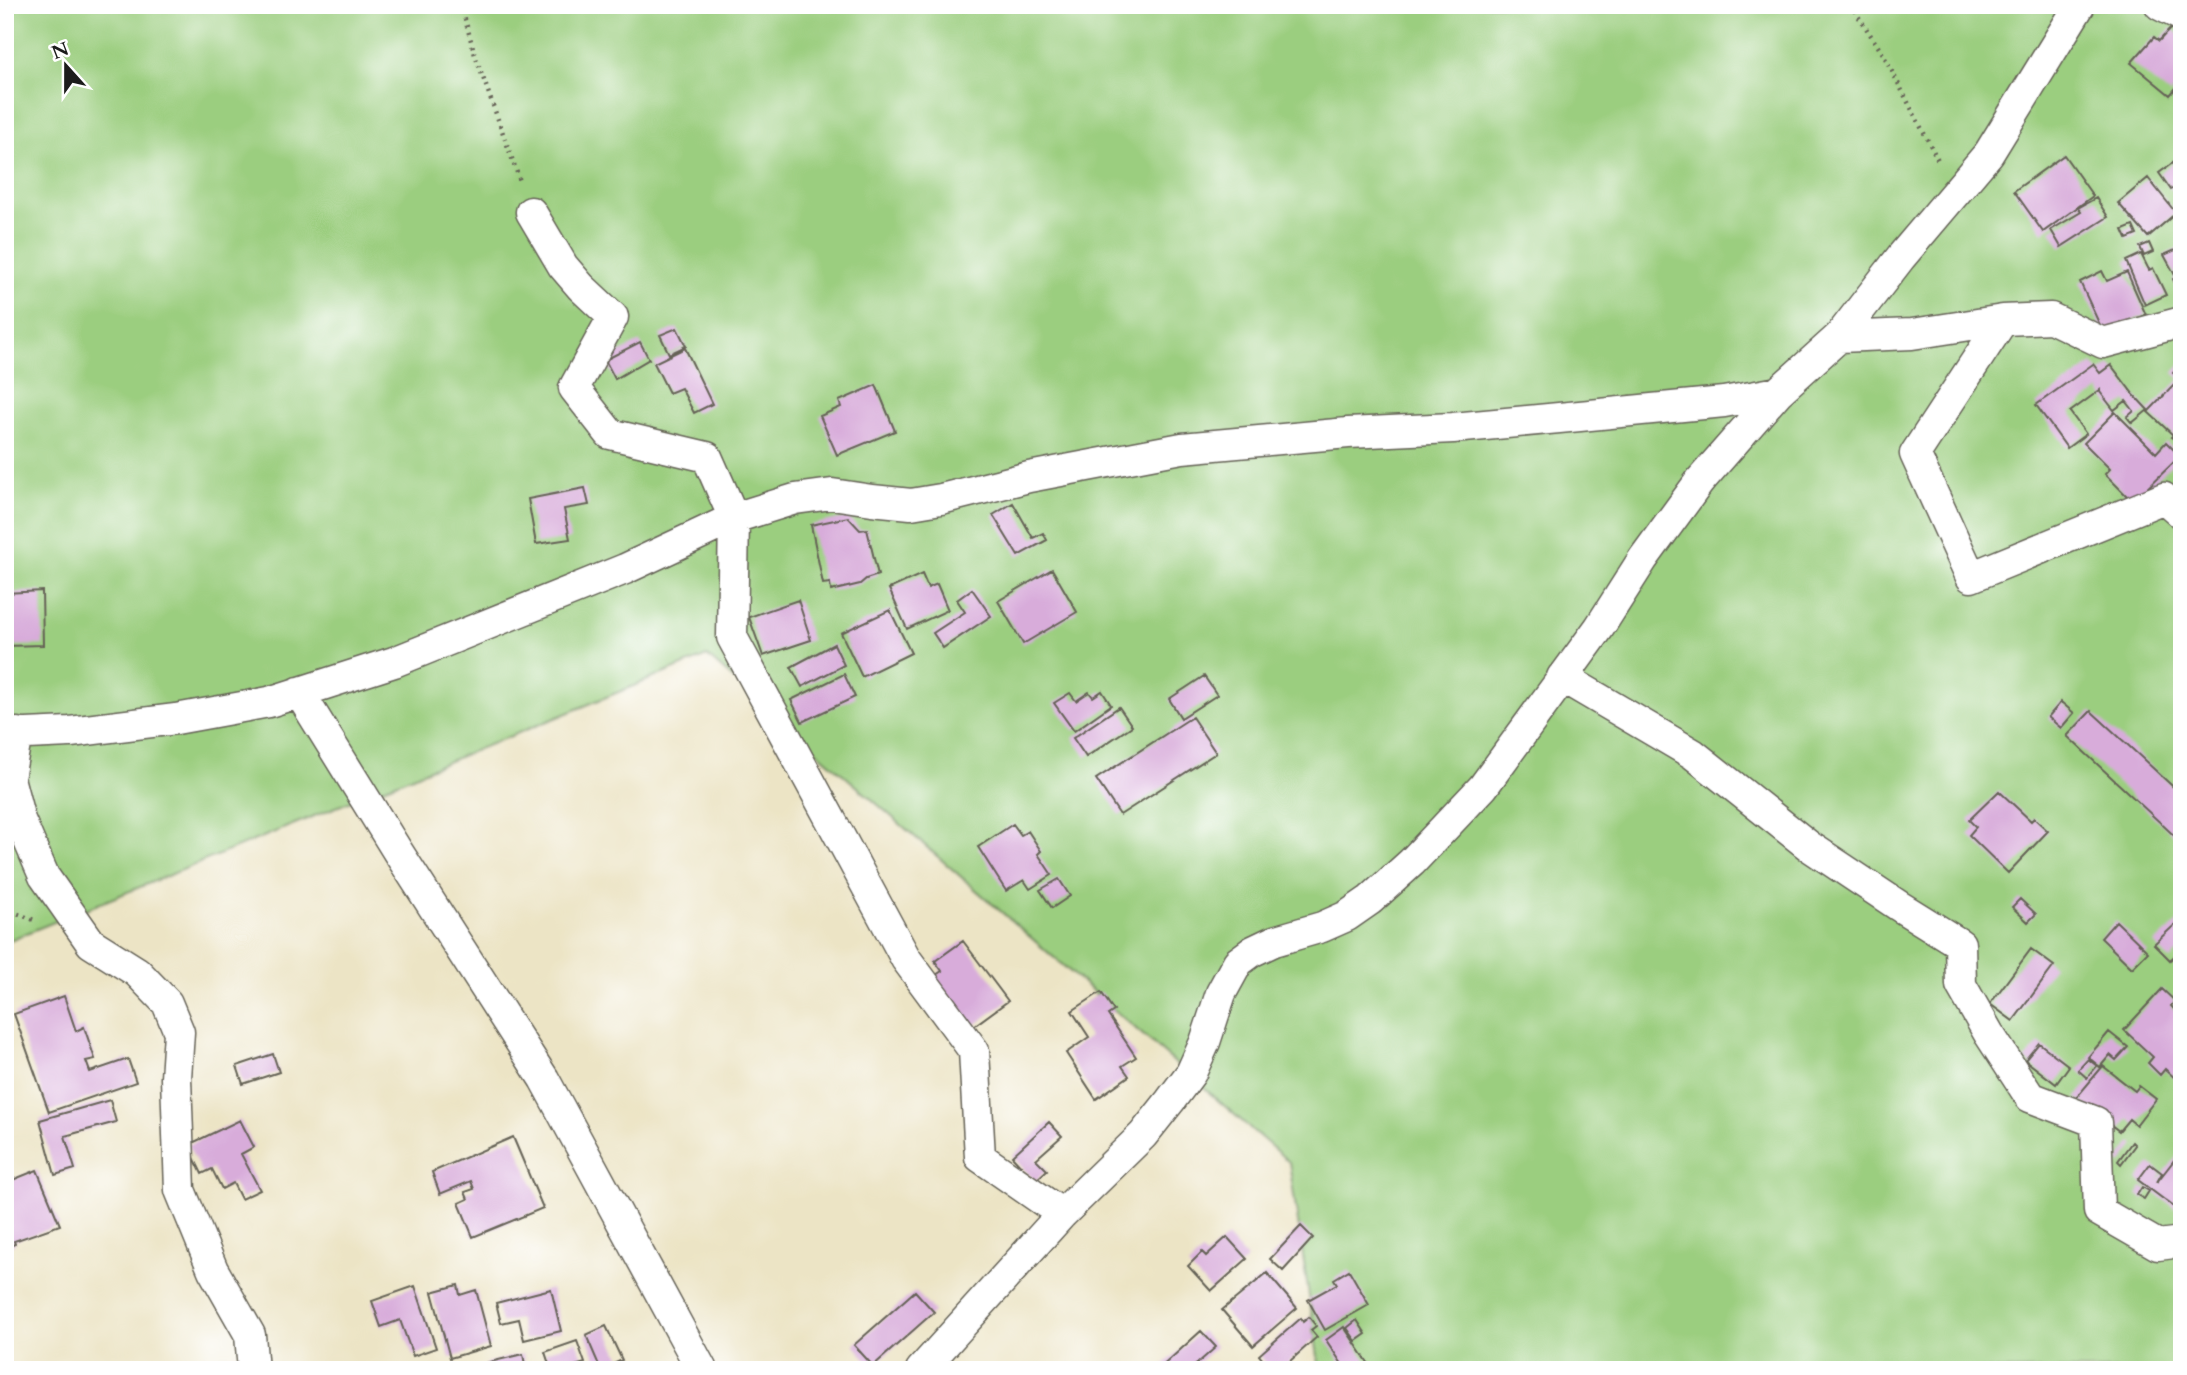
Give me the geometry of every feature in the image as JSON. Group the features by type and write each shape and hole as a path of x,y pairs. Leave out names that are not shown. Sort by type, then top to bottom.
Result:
{"street":[{"path":"921,1370 1062,1214 1143,1135 1191,1073 1205,1042 1221,993 1238,962 1274,941 1322,927 1347,916 1370,900 1412,862 1483,787 1599,628 1643,559 1700,481 1778,392 1839,337 1901,257 1989,153 2080,5"},
{"path":"2160,5 2182,16"},
{"path":"531,212 563,266 613,317 574,388 611,434 707,457 734,518 732,637 906,959 974,1051 980,1157 1062,1214"},
{"path":"1839,337 1912,334 2003,320 2051,318 2103,344 2182,322"},
{"path":"2003,320 1915,454 1971,576 2164,499 2182,514"},
{"path":"253,1370 250,1335 213,1270 180,1189 176,1078 178,1032 167,1003 137,972 91,943 44,876 20,820 9,778 11,734 70,732 176,719 269,702 394,662 625,569 734,518 814,495 832,494 911,504 1029,477 1182,449 1348,433 1453,428 1559,418 1724,402 1778,392"},
{"path":"1562,677 1693,754 1810,846 1960,944 1961,985 2030,1097 2096,1122 2099,1211 2158,1245 2182,1242"},
{"path":"299,692 544,1079 702,1370"}],"path":[{"path":"461,5 475,55 531,212"},
{"path":"1851,5 1882,54 1956,194"}],"green space":[{"path":"5,5 2182,5 2182,1370 1320,1370 1289,1162 707,656 5,942"}],"building":[{"path":"2171,28 2182,37 2182,81 2170,95 2131,63 2154,37 2159,41"},
{"path":"2064,155 2093,196 2043,232 2014,191"},
{"path":"2182,156 2182,183 2171,190 2159,173"},
{"path":"2148,178 2176,213 2148,237 2118,203"},
{"path":"2096,198 2108,217 2061,247 2051,230 2081,212 2078,208"},
{"path":"2133,226 2137,235 2127,239 2123,230"},
{"path":"2149,243 2153,252 2144,256 2140,247"},
{"path":"2182,247 2182,297 2173,279 2176,277 2164,255"},
{"path":"2141,254 2149,270 2153,268 2166,295 2145,305 2126,261"},
{"path":"2102,271 2107,281 2127,272 2146,315 2104,334 2080,282"},
{"path":"677,328 686,346 669,354 660,335"},
{"path":"640,342 649,359 615,379 605,360"},
{"path":"685,348 712,404 694,413 681,388 669,393 654,363"},
{"path":"2093,364 2100,373 2111,365 2148,410 2132,423 2127,417 2134,411 2126,401 2114,410 2100,390 2070,412 2086,434 2067,448 2036,405"},
{"path":"2182,364 2182,444 2171,437 2173,435 2148,412 2180,379 2173,373"},
{"path":"876,385 895,431 837,455 820,416 841,407 839,401"},
{"path":"2115,412 2156,453 2166,442 2180,456 2133,502 2105,474 2110,469 2084,443"},
{"path":"585,488 589,505 564,509 570,539 536,544 528,499"},
{"path":"1013,503 1033,538 1043,533 1047,540 1018,556 993,515"},
{"path":"848,517 860,530 867,529 878,575 860,584 831,591 830,583 823,584 811,525"},
{"path":"1052,569 1077,612 1023,644 998,601"},
{"path":"922,574 928,588 937,584 948,610 907,629 889,589"},
{"path":"972,589 991,616 943,648 933,633 965,612 957,600"},
{"path":"42,591 43,645 5,646 5,593"},
{"path":"798,600 811,640 763,656 749,617"},
{"path":"890,610 911,653 862,677 841,633"},
{"path":"834,644 844,665 802,687 791,667"},
{"path":"844,674 855,697 802,722 791,700"},
{"path":"1204,676 1217,695 1181,718 1169,699"},
{"path":"1102,691 1111,705 1074,731 1054,703 1070,693 1076,701 1089,692 1093,697"},
{"path":"2061,702 2074,713 2061,728 2048,717"},
{"path":"1119,707 1132,726 1086,757 1073,738"},
{"path":"2091,711 2182,795 2182,843 2067,736"},
{"path":"1192,717 1216,753 1120,815 1096,779"},
{"path":"1999,791 2031,821 2034,818 2048,831 2008,873 1969,835 1976,827 1969,820"},
{"path":"1013,824 1021,835 1028,831 1041,851 1038,854 1052,875 1030,889 1024,880 1006,891 978,847"},
{"path":"1059,879 1070,896 1052,908 1040,890"},
{"path":"2020,899 2036,914 2028,922 2012,907"},
{"path":"2182,918 2182,949 2170,960 2154,944"},
{"path":"2116,921 2148,952 2132,968 2101,938"},
{"path":"963,941 1008,1001 971,1028 933,977 942,971 935,961"},
{"path":"2031,949 2054,966 2013,1021 1990,1004"},
{"path":"2162,989 2175,1001 2171,1006 2182,1017 2182,1078 2178,1081 2165,1069 2160,1075 2148,1063 2153,1057 2124,1030"},
{"path":"1101,992 1114,1011 1108,1015 1136,1057 1122,1066 1129,1076 1096,1099 1066,1053 1089,1037 1072,1011"},
{"path":"64,996 76,1031 84,1027 95,1059 86,1061 90,1072 128,1059 136,1082 49,1112 14,1014"},
{"path":"2109,1032 2128,1047 2116,1060 2110,1055 2100,1067 2088,1057"},
{"path":"2039,1043 2069,1066 2056,1084 2025,1060"},
{"path":"273,1054 279,1072 243,1084 237,1066"},
{"path":"2088,1059 2097,1066 2087,1078 2078,1070"},
{"path":"2103,1066 2135,1091 2139,1086 2156,1099 2136,1125 2129,1119 2119,1131 2076,1098"},
{"path":"110,1100 116,1122 65,1136 75,1169 55,1175 40,1120"},
{"path":"240,1120 254,1147 241,1154 260,1190 241,1199 233,1183 222,1189 212,1169 202,1174 188,1145"},
{"path":"1049,1122 1062,1136 1036,1159 1047,1170 1035,1181 1012,1156"},
{"path":"513,1137 543,1208 473,1237 459,1203 468,1199 465,1192 474,1189 471,1181 440,1194 432,1172"},
{"path":"2132,1142 2135,1145 2121,1164 2118,1161"},
{"path":"2182,1150 2182,1213 2138,1180 2150,1164 2162,1173 2157,1182"},
{"path":"37,1170 60,1225 14,1241 15,1244 5,1248 5,1183"},
{"path":"2142,1187 2149,1191 2144,1199 2137,1195"},
{"path":"1301,1226 1313,1238 1283,1271 1270,1259"},
{"path":"1227,1237 1247,1259 1211,1291 1188,1266 1202,1252 1206,1256"},
{"path":"1349,1270 1369,1305 1325,1330 1308,1300 1337,1284 1334,1279"},
{"path":"1267,1273 1297,1308 1253,1346 1222,1310"},
{"path":"458,1285 460,1295 476,1290 491,1346 450,1358 432,1292"},
{"path":"415,1286 436,1348 413,1356 400,1320 381,1327 372,1301"},
{"path":"551,1289 561,1331 524,1340 519,1319 501,1323 496,1303"},
{"path":"915,1291 934,1312 873,1366 854,1345"},
{"path":"1309,1317 1316,1326 1311,1330 1317,1337 1280,1370 1271,1370 1259,1355 1301,1318 1303,1322"},
{"path":"1357,1320 1366,1334 1356,1341 1347,1328"},
{"path":"606,1326 622,1360 601,1370 586,1335"},
{"path":"1344,1327 1373,1370 1346,1370 1326,1340"},
{"path":"1201,1331 1216,1347 1190,1370 1158,1370"},
{"path":"577,1341 585,1363 562,1370 551,1370 545,1352"},
{"path":"523,1354 526,1370 487,1370 486,1363"}]}
